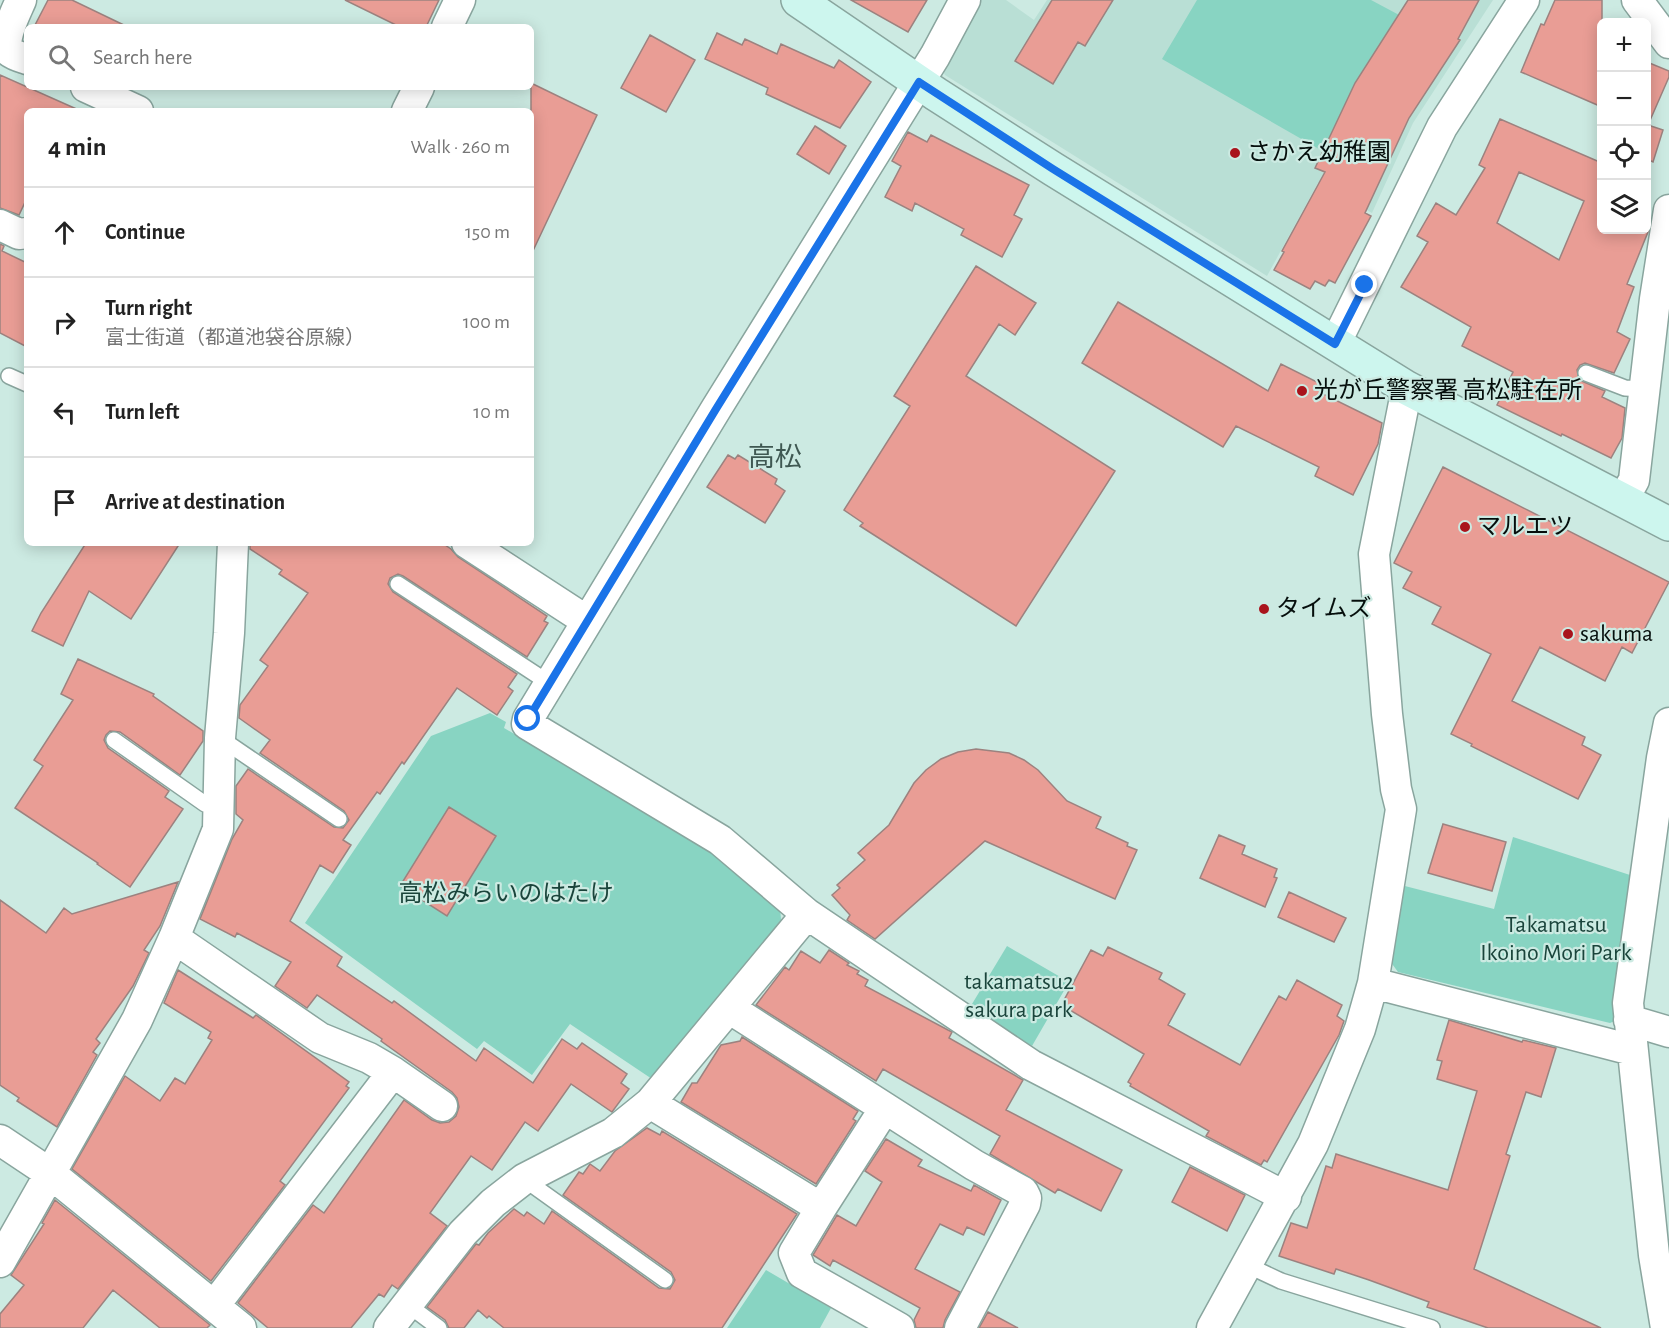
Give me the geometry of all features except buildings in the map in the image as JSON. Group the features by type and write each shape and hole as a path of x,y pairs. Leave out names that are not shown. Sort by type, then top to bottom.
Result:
{"main road":[{"path":"802,1 919,82 1063,176 1407,388 1669,524"}],"street":[{"path":"21,0 5,37 5,46 8,51 24,58"},
{"path":"448,24 460,0"},
{"path":"965,0 919,82 549,683 527,724 720,840 807,914 1031,1065 1286,1197"},
{"path":"1335,344 1442,127 1524,0"},
{"path":"1636,0 1669,43"},
{"path":"408,108 418,90"},
{"path":"94,97 129,108"},
{"path":"1623,500 1634,480 1655,299 1669,210"},
{"path":"0,225 24,234"},
{"path":"1212,1328 1286,1197 1313,1144 1356,1039 1373,983 1401,808 1396,789 1387,714 1374,554 1407,388"},
{"path":"0,1262 137,1020 174,938 218,829 220,738 229,633 232,546"},
{"path":"472,546 587,621"},
{"path":"1666,1328 1662,1258 1632,1050 1628,1003 1662,758 1669,723"},
{"path":"389,1328 463,1233 493,1203 524,1179 613,1133 650,1103 807,914"},
{"path":"174,938 320,1038 369,1058 442,1106"},
{"path":"1373,983 1632,1050"},
{"path":"729,1008 974,1165 1023,1192 1026,1198 1025,1204 960,1328"},
{"path":"1629,1020 1669,1032"},
{"path":"214,1306 393,1072"},
{"path":"650,1103 821,1208"},
{"path":"885,1108 795,1253 802,1273 899,1328"},
{"path":"0,1140 51,1174 240,1328"}],"lane":[{"path":"1586,373 1625,388 1645,389"},
{"path":"9,376 24,383"},
{"path":"398,584 549,683"},
{"path":"220,738 339,819"},
{"path":"114,740 205,804 218,805"},
{"path":"524,1179 665,1280"},
{"path":"1247,1265 1281,1281 1432,1328"},
{"path":"407,1304 439,1328"}],"shaded area":[{"name":"さかえ幼稚園","path":"976,0 1006,0 1034,20 1047,0 1493,0 1413,123 1372,213 1318,183 1267,276 945,75 941,66"}],"green space":[{"path":"1197,0 1371,0 1401,16 1326,153 1162,59"},
{"name":"高松みらいのはたけ","path":"490,713 506,722 504,728 718,852 780,907 781,920 714,1011 655,1081 570,1024 532,1075 484,1041 477,1049 305,923 431,736"},
{"name":"Takamatsu Ikoino Mori Park","path":"1513,837 1630,875 1617,1020 1610,1023 1398,972 1390,961 1401,885 1494,909"},
{"name":"takamatsu2 sakura park","path":"1007,946 1069,982 1032,1046 969,1009"},
{"path":"766,1270 831,1308 820,1328 727,1328"}],"place":[{"name":"さかえ幼稚園","path":"1235,153"},
{"name":"光が丘警察署 高松駐在所","path":"1302,391"},
{"name":"マルエツ","path":"1465,527"},
{"name":"タイムズ","path":"1264,609"},
{"name":"sakuma","path":"1568,634"}],"district":[{"name":"高松","path":"775,457"}],"route":[{"path":"528,719 716,409 919,82 1053,169 1335,344 1365,285"}]}
